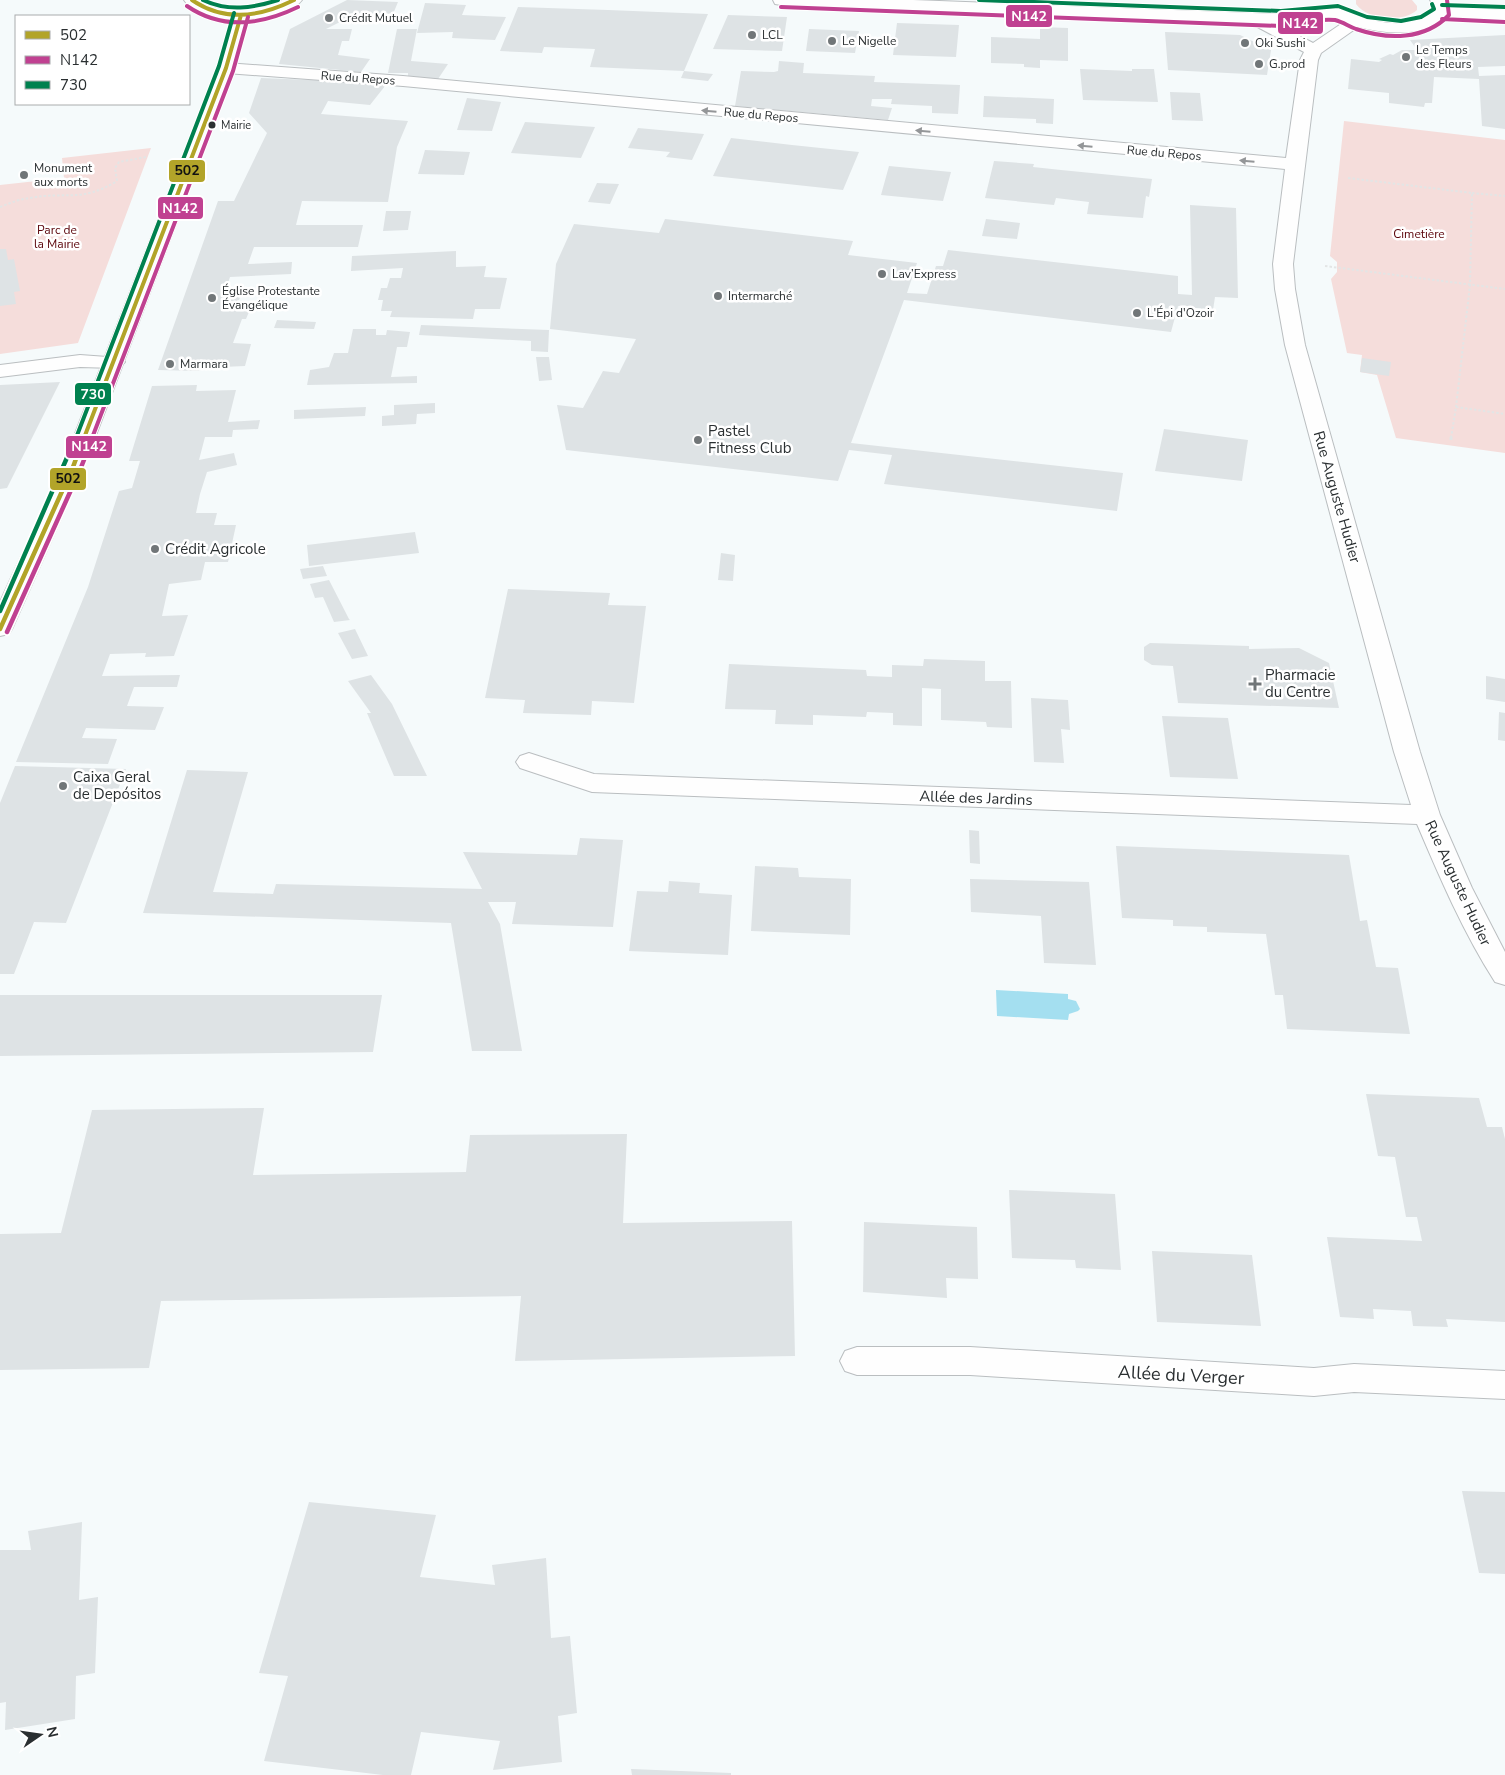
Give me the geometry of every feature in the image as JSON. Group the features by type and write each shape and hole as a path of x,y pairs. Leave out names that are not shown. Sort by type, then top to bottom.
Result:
{"street":[{"path":"192,0 196,5 206,10 222,14 241,15 275,10 294,0"},
{"path":"781,0 1281,19 1335,6 1356,21 1392,28 1410,27 1431,22 1440,6 1505,15"},
{"path":"1252,18 1324,0"},
{"path":"0,629 73,466 114,362 226,68 241,15"},
{"path":"1252,18 1314,50 1356,21"},
{"name":"Rue Auguste Hudier","path":"1314,50 1309,60 1288,216 1284,264 1285,289 1306,387 1426,815 1462,896 1491,953 1505,975"},
{"name":"Rue du Repos","path":"226,68 403,82 1295,164"},
{"path":"0,370 80,361 114,362"},
{"name":"Allée des Jardins","path":"529,762 592,783 1426,815"},
{"name":"Allée du Verger","path":"856,1361 970,1361 1314,1382 1354,1378 1505,1384"}],"path":[{"path":"0,207 31,197 82,197 96,193 117,181 115,168 119,162 146,157"},
{"path":"1348,178 1505,196"},
{"path":"1451,440 1470,285 1472,193"},
{"path":"1284,264 1337,267 1505,289"},
{"path":"1456,406 1505,414"}],"green space":[{"path":"1356,0 1412,0 1417,6 1417,10 1403,17 1385,18 1368,14 1356,4"},
{"name":"Cimetière","path":"1344,121 1505,140 1505,453 1396,438 1377,375 1360,372 1362,355 1347,353 1331,279 1337,272 1337,262 1330,256"},
{"name":"Parc de la Mairie","path":"151,148 78,343 0,354 0,185 64,178 62,158"}],"water":[{"path":"996,990 1068,994 1068,999 1076,1001 1080,1009 1069,1014 1068,1020 997,1016"}],"building":[{"path":"347,0 398,2 393,14 358,13 326,29 352,29 349,41 342,41 338,55 370,59 361,72 279,64 290,29"},
{"path":"425,3 466,5 462,15 506,17 495,40 452,38 453,32 417,33"},
{"path":"518,7 708,14 684,71 590,67 595,49 544,47 542,53 500,51"},
{"name":"LCL","path":"728,15 787,17 782,51 713,49"},
{"path":"897,23 959,25 956,57 893,55"},
{"path":"1040,27 1068,28 1068,61 1040,60 1040,68 1024,67 1024,64 991,63 991,37 1040,39"},
{"path":"397,29 417,29 411,61 448,64 438,79 408,76 408,73 388,73"},
{"name":"Le Nigelle","path":"809,29 859,31 855,53 806,51"},
{"path":"1165,32 1240,35 1271,50 1267,75 1168,70"},
{"path":"1505,35 1505,66 1478,67 1479,76 1505,75 1505,129 1482,126 1479,79 1434,77 1432,103 1425,103 1424,107 1389,103 1389,93 1348,89 1351,59 1379,62 1382,60 1379,59 1402,50 1417,50 1410,40"},
{"path":"779,61 804,63 803,73 875,76 874,82 960,85 958,114 932,113 932,106 891,104 892,99 872,99 871,106 892,108 888,120 735,106 741,71 778,71"},
{"path":"1080,69 1132,71 1132,69 1154,69 1158,102 1083,100"},
{"path":"684,71 713,74 708,81 681,78"},
{"path":"261,78 336,81 385,86 370,105 328,101 321,114 408,121 397,147 388,202 302,201 296,225 363,225 358,247 254,247 248,264 292,262 291,274 230,277 225,292 238,292 241,295 239,300 231,303 232,305 251,307 246,319 242,319 233,343 251,344 245,366 200,368 199,371 158,370 218,201 234,201 267,133 249,113"},
{"path":"1170,92 1200,93 1203,121 1172,120"},
{"path":"984,96 1054,99 1053,124 1036,123 1036,119 983,117"},
{"path":"467,98 501,102 492,131 457,130"},
{"path":"525,122 595,127 581,158 511,153"},
{"path":"638,128 704,134 692,160 666,157 670,152 628,148"},
{"path":"731,138 859,152 843,190 713,176"},
{"path":"425,150 470,152 464,175 418,174"},
{"path":"994,161 1034,164 1033,167 1152,179 1149,197 1146,196 1143,218 1087,214 1089,202 1056,198 1054,205 985,198"},
{"path":"889,166 951,172 943,201 881,195"},
{"path":"597,183 619,184 610,204 588,202"},
{"path":"1190,205 1236,208 1238,298 1215,297 1213,310 1178,306 1171,332 904,300 851,443 1123,473 1117,511 884,484 892,455 849,450 838,481 566,450 557,405 583,408 603,371 619,373 636,339 550,329 556,264 574,224 659,233 665,219 853,241 848,255 917,263 907,293 927,294 936,266 943,266 948,250 1178,276 1178,294 1192,295"},
{"path":"386,211 411,211 408,230 383,231"},
{"path":"986,219 1020,223 1017,239 982,236"},
{"path":"0,249 6,249 8,260 14,259 20,291 14,292 16,304 0,306"},
{"path":"456,251 456,267 486,266 484,277 507,278 500,309 475,309 473,319 390,317 392,311 381,311 383,300 378,300 381,288 387,288 390,278 401,278 403,268 351,271 352,256"},
{"path":"277,320 316,322 314,329 274,328"},
{"path":"421,325 549,330 548,352 531,351 531,341 419,335"},
{"path":"353,329 376,329 376,335 386,335 387,330 410,332 407,347 397,347 391,377 417,376 417,383 307,385 310,370 329,367 334,353 348,353"},
{"path":"536,357 549,357 552,380 539,381"},
{"path":"1362,358 1391,362 1389,376 1360,372"},
{"path":"60,382 7,488 0,489 0,385"},
{"path":"197,385 196,391 236,390 228,422 260,420 258,429 233,430 232,437 205,437 199,460 234,453 237,465 207,472 196,513 217,513 214,525 236,525 228,562 205,562 201,580 169,584 162,616 188,615 174,656 145,657 146,653 110,654 102,676 180,675 177,687 134,687 127,706 164,707 155,730 86,728 82,738 117,739 108,764 16,762 88,587 119,491 132,488 140,461 129,461 152,386"},
{"path":"435,403 435,413 417,414 416,424 382,426 382,416 394,415 394,405"},
{"path":"366,407 365,416 294,419 294,410"},
{"path":"1164,429 1248,440 1242,481 1155,471"},
{"path":"415,532 419,553 309,566 307,545"},
{"path":"721,553 735,555 733,581 718,580"},
{"path":"323,566 327,576 303,579 300,569"},
{"path":"329,580 350,620 334,622 323,597 315,598 310,584"},
{"path":"508,589 610,593 608,605 646,606 634,703 592,701 591,715 523,713 525,700 485,698"},
{"path":"355,629 368,656 352,659 338,633"},
{"name":"Pharmacie du Centre","path":"1150,643 1249,646 1249,649 1299,648 1329,663 1339,708 1178,703 1173,666 1152,665 1144,660 1144,647"},
{"path":"924,659 985,661 985,681 1011,681 1012,728 987,727 986,722 941,720 941,689 922,688 922,726 893,725 893,713 867,712 866,717 813,715 813,725 775,724 776,710 725,709 729,664 866,670 867,676 892,677 892,665 923,666"},
{"path":"371,675 392,704 427,776 394,776 367,713 371,713 348,681"},
{"path":"1486,676 1505,679 1505,702 1486,699"},
{"path":"1031,698 1068,700 1070,730 1061,729 1064,763 1034,762"},
{"path":"1499,712 1505,713 1505,741 1498,740"},
{"path":"1162,716 1228,718 1238,779 1170,777"},
{"path":"15,766 126,769 66,923 34,922 14,974 0,974 0,803"},
{"path":"187,770 248,772 213,892 273,894 276,884 482,889 463,852 577,855 580,838 623,840 613,927 512,924 516,902 488,902 500,924 522,1051 472,1051 451,923 143,913"},
{"path":"969,830 979,831 980,864 970,863"},
{"path":"1116,846 1349,855 1360,921 1367,920 1376,967 1398,968 1410,1034 1287,1029 1283,995 1275,995 1266,934 1207,932 1207,927 1173,926 1173,920 1122,918"},
{"path":"755,866 798,868 799,877 851,879 850,935 751,931"},
{"path":"970,879 1089,882 1096,965 1044,963 1041,916 971,912"},
{"path":"669,881 700,883 699,893 732,895 728,955 629,951 637,891 668,892"},
{"path":"0,995 382,995 373,1052 0,1056"},
{"path":"1366,1094 1479,1098 1487,1127 1502,1127 1505,1139 1505,1322 1446,1319 1448,1327 1413,1326 1411,1311 1373,1309 1374,1319 1340,1317 1327,1237 1422,1241 1417,1217 1406,1217 1395,1157 1378,1156"},
{"path":"264,1108 253,1175 466,1172 470,1135 627,1134 623,1223 792,1221 795,1356 515,1361 521,1296 161,1301 149,1368 0,1370 0,1234 61,1233 92,1110"},
{"path":"1009,1190 1115,1194 1121,1270 1076,1268 1075,1260 1012,1258"},
{"path":"864,1222 977,1227 978,1279 946,1278 947,1298 863,1292"},
{"path":"1152,1251 1252,1255 1261,1326 1157,1322"},
{"path":"1462,1491 1505,1492 1505,1574 1479,1573"},
{"path":"309,1502 436,1515 420,1577 495,1585 492,1565 546,1558 551,1638 570,1636 577,1713 558,1716 562,1762 493,1770 500,1741 421,1732 411,1775 383,1775 264,1761 288,1676 259,1673"},
{"path":"82,1522 79,1600 98,1597 95,1673 76,1676 75,1719 5,1730 6,1702 0,1703 0,1550 31,1550 28,1531"},
{"path":"631,1769 731,1773 731,1775 632,1775"}],"transit line":[{"name":"502","path":"192,0 203,8 215,13 228,15 256,14 270,11 294,0"},
{"name":"730","path":"203,0 221,7 230,8 250,7 278,0"},
{"name":"730","path":"979,0 1281,11 1338,6 1367,17 1401,21 1421,17 1434,9 1432,4"},
{"name":"N142","path":"781,7 1281,26 1332,20 1380,35 1406,36 1430,30 1440,24 1449,15 1447,0"},
{"name":"730","path":"1442,5 1505,7"},
{"name":"N142","path":"187,6 212,20 241,23 271,18 298,7"},
{"name":"730","path":"0,611 66,464 219,66 234,13"},
{"name":"502","path":"0,629 73,467 226,68 241,15"},
{"name":"N142","path":"7,632 80,470 233,71 248,17"},
{"name":"N142","path":"1442,19 1505,22"}],"place":[{"name":"Crédit Mutuel","path":"329,18"},
{"name":"LCL","path":"752,35"},
{"name":"Le Nigelle","path":"832,41"},
{"name":"Oki Sushi","path":"1245,43"},
{"name":"Le Temps des Fleurs","path":"1406,57"},
{"name":"G.prod","path":"1259,64"},
{"name":"Mairie","path":"212,125"},
{"name":"Monument aux morts","path":"24,175"},
{"name":"Lav’Express","path":"882,274"},
{"name":"Intermarché","path":"718,296"},
{"name":"Église Protestante Évangélique","path":"212,298"},
{"name":"L'Épi d'Ozoir","path":"1137,313"},
{"name":"Marmara","path":"170,364"},
{"name":"Pastel Fitness Club","path":"698,440"},
{"name":"Crédit Agricole","path":"155,549"},
{"name":"Pharmacie du Centre","path":"1255,684"},
{"name":"Caixa Geral de Depósitos","path":"63,786"}]}
